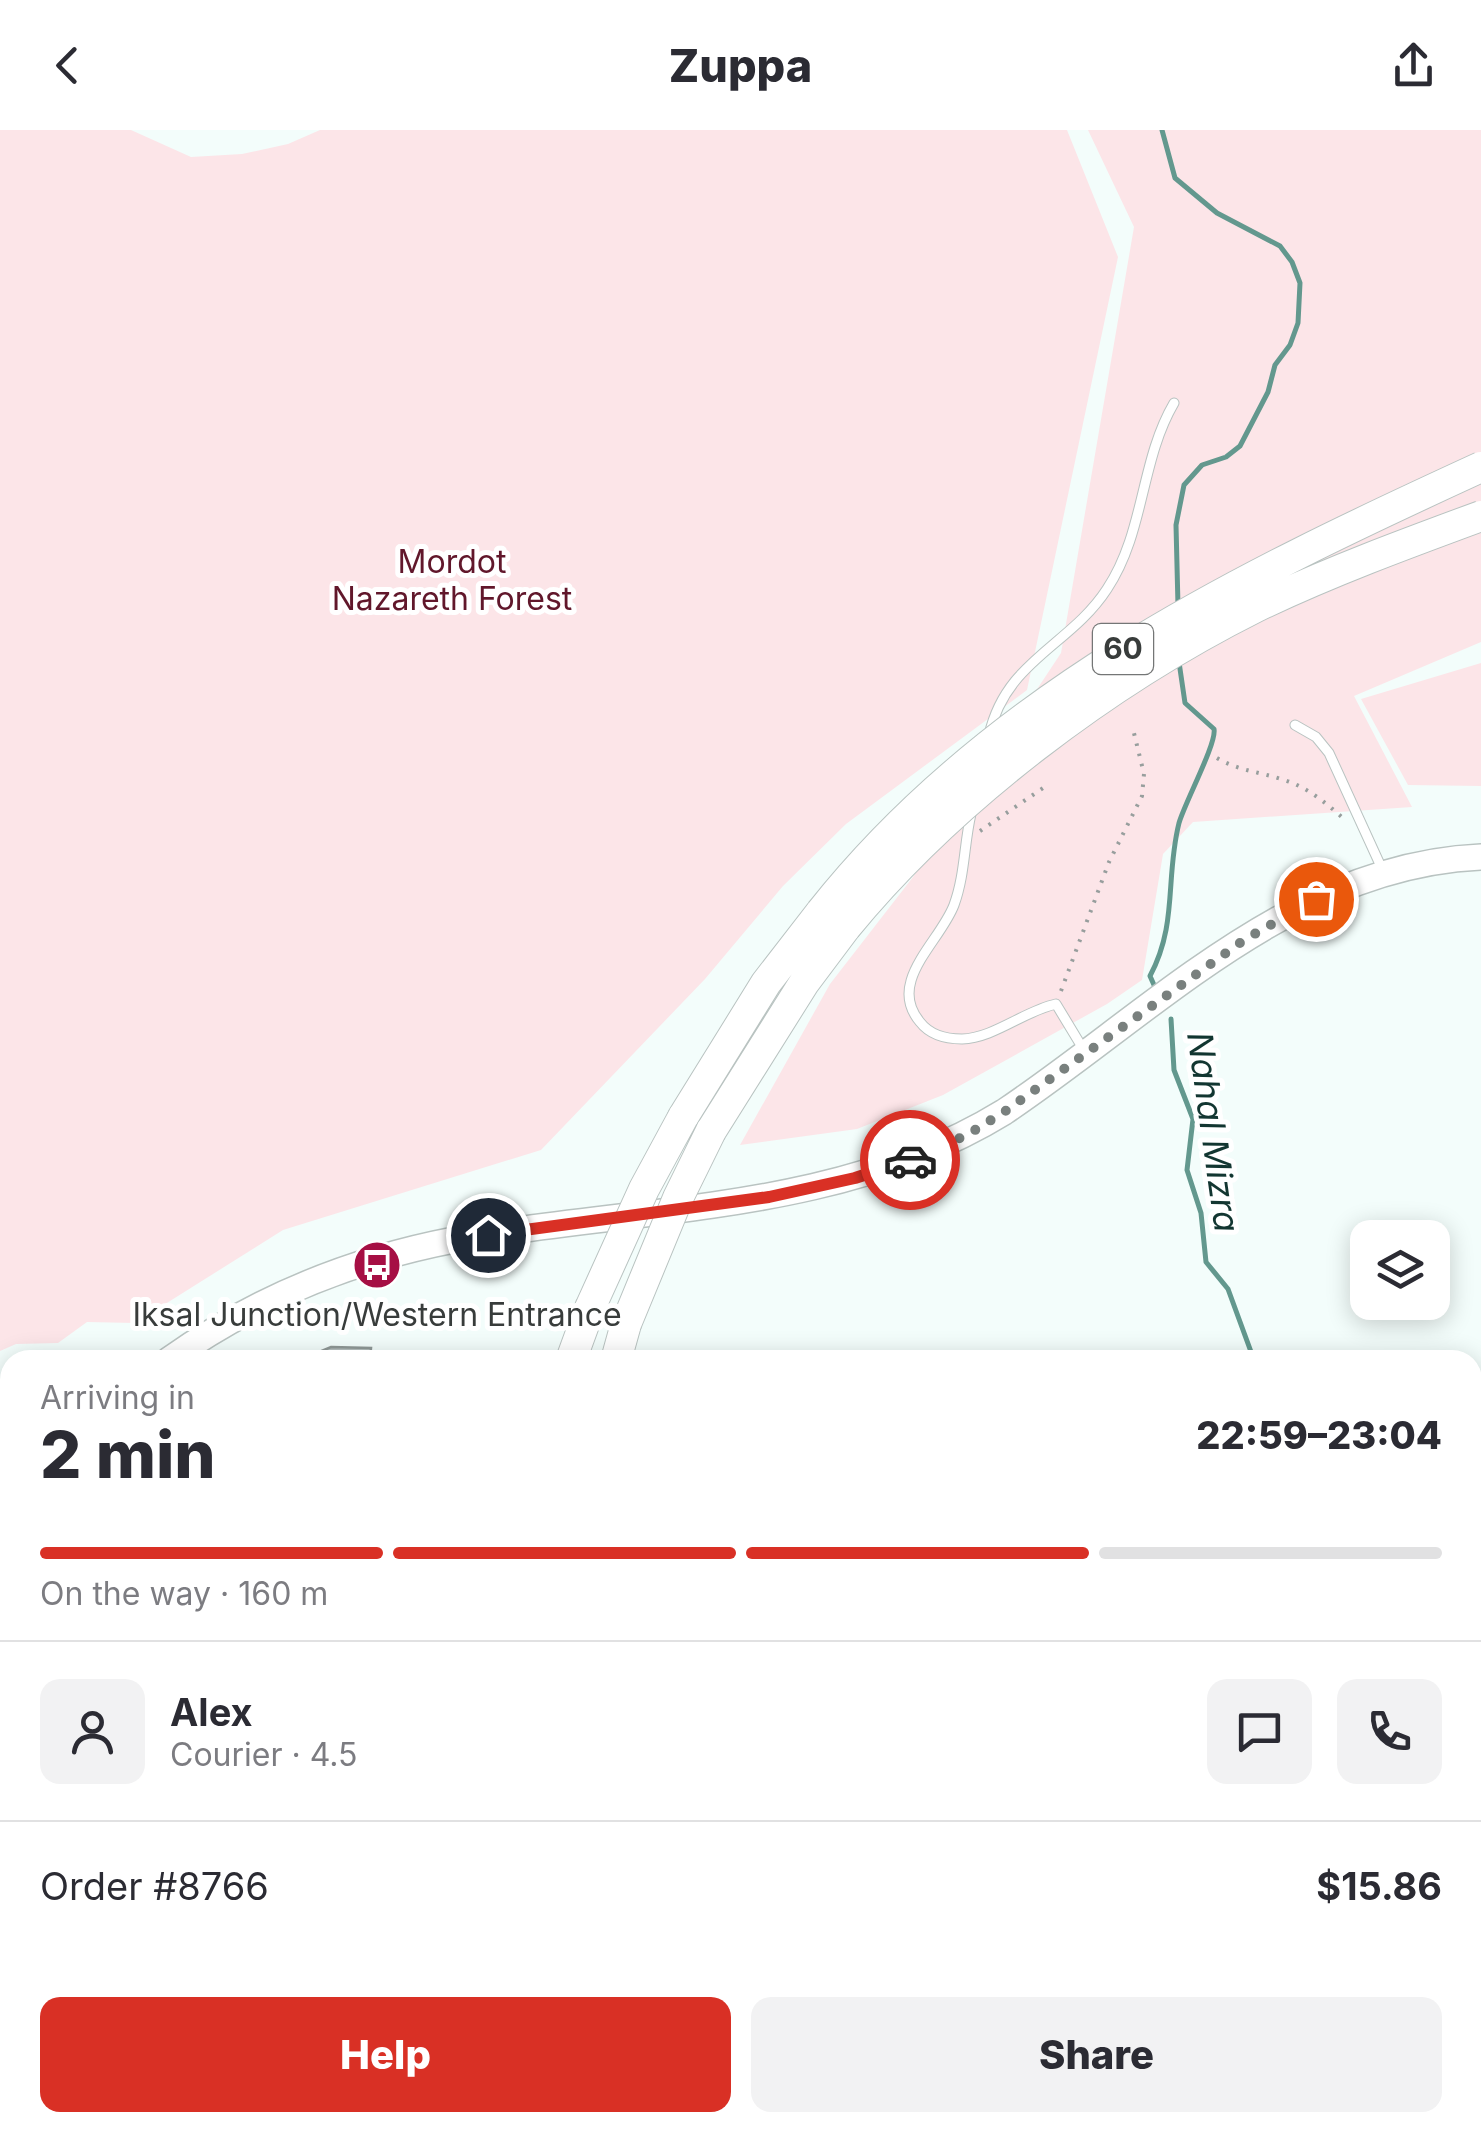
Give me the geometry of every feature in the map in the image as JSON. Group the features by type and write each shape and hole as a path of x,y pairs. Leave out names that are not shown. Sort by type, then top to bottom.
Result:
{"highway":[{"name":"60","path":"619,1350 678,1198 710,1132 787,1008 862,860 1023,716 1084,674 1238,582 1481,467"},
{"name":"60","path":"575,1350 590,1308 682,1117 766,983 833,919 880,886 969,803 1055,733 1163,660 1255,608 1362,560 1481,516"}],"main road":[{"path":"185,1350 264,1302 320,1277 384,1257 454,1240 784,1194 897,1165 967,1135 1087,1056 1273,920 1334,890 1384,873 1429,862 1481,857"}],"lane":[{"path":"1087,1056 1056,1004 1028,1012 986,1033 961,1039 934,1034 916,1018 908,992 912,976 954,904 993,716 1024,668 1096,605 1118,571 1138,520 1153,443 1174,402"},
{"path":"1296,725 1316,737 1329,754 1384,873"}],"path":[{"path":"1056,1004 1104,874 1142,796 1144,774 1133,728"},
{"path":"1217,758 1233,768 1287,780 1310,792 1370,842"},
{"path":"964,842 1046,786"}],"green space":[{"name":"Mordot Nazareth Forest","path":"0,130 131,130 191,157 242,154 288,144 320,130 1067,130 1118,257 1027,690 846,824 783,886 705,979 541,1150 283,1230 135,1323 87,1322 58,1343 16,1344 0,1350"},
{"path":"1088,130 1481,130 1481,642 1354,696 1412,807 1193,822 1163,854 1142,980 1107,1004 943,1095 857,1129 740,1145 830,984 913,877 1061,653 1134,227"},
{"path":"1481,663 1481,786 1408,785 1361,699"}],"building":[{"path":"331,1347 371,1348 371,1350 324,1350"}],"waterway":[{"name":"Nahal Mizra","path":"1162,130 1175,178 1217,213 1280,246 1300,283 1298,323 1290,345 1275,365 1268,392 1240,446 1226,457 1202,465 1184,485 1176,525 1178,606"},
{"name":"Nahal Mizra","path":"1154,985 1150,976 1168,919 1179,823 1214,736 1214,729 1185,703 1179,662"},
{"name":"Nahal Mizra","path":"1171,1019 1174,1070 1193,1119 1187,1170 1201,1213 1206,1262 1228,1289 1250,1350"}],"way so far":[{"path":"910,1160 967,1135 1004,1112 1273,920 1316,899"}],"place":[{"name":"Iksal Junction/Western Entrance","path":"377,1265"}],"route":[{"path":"488,1235 769,1197 855,1178 910,1160"}]}
